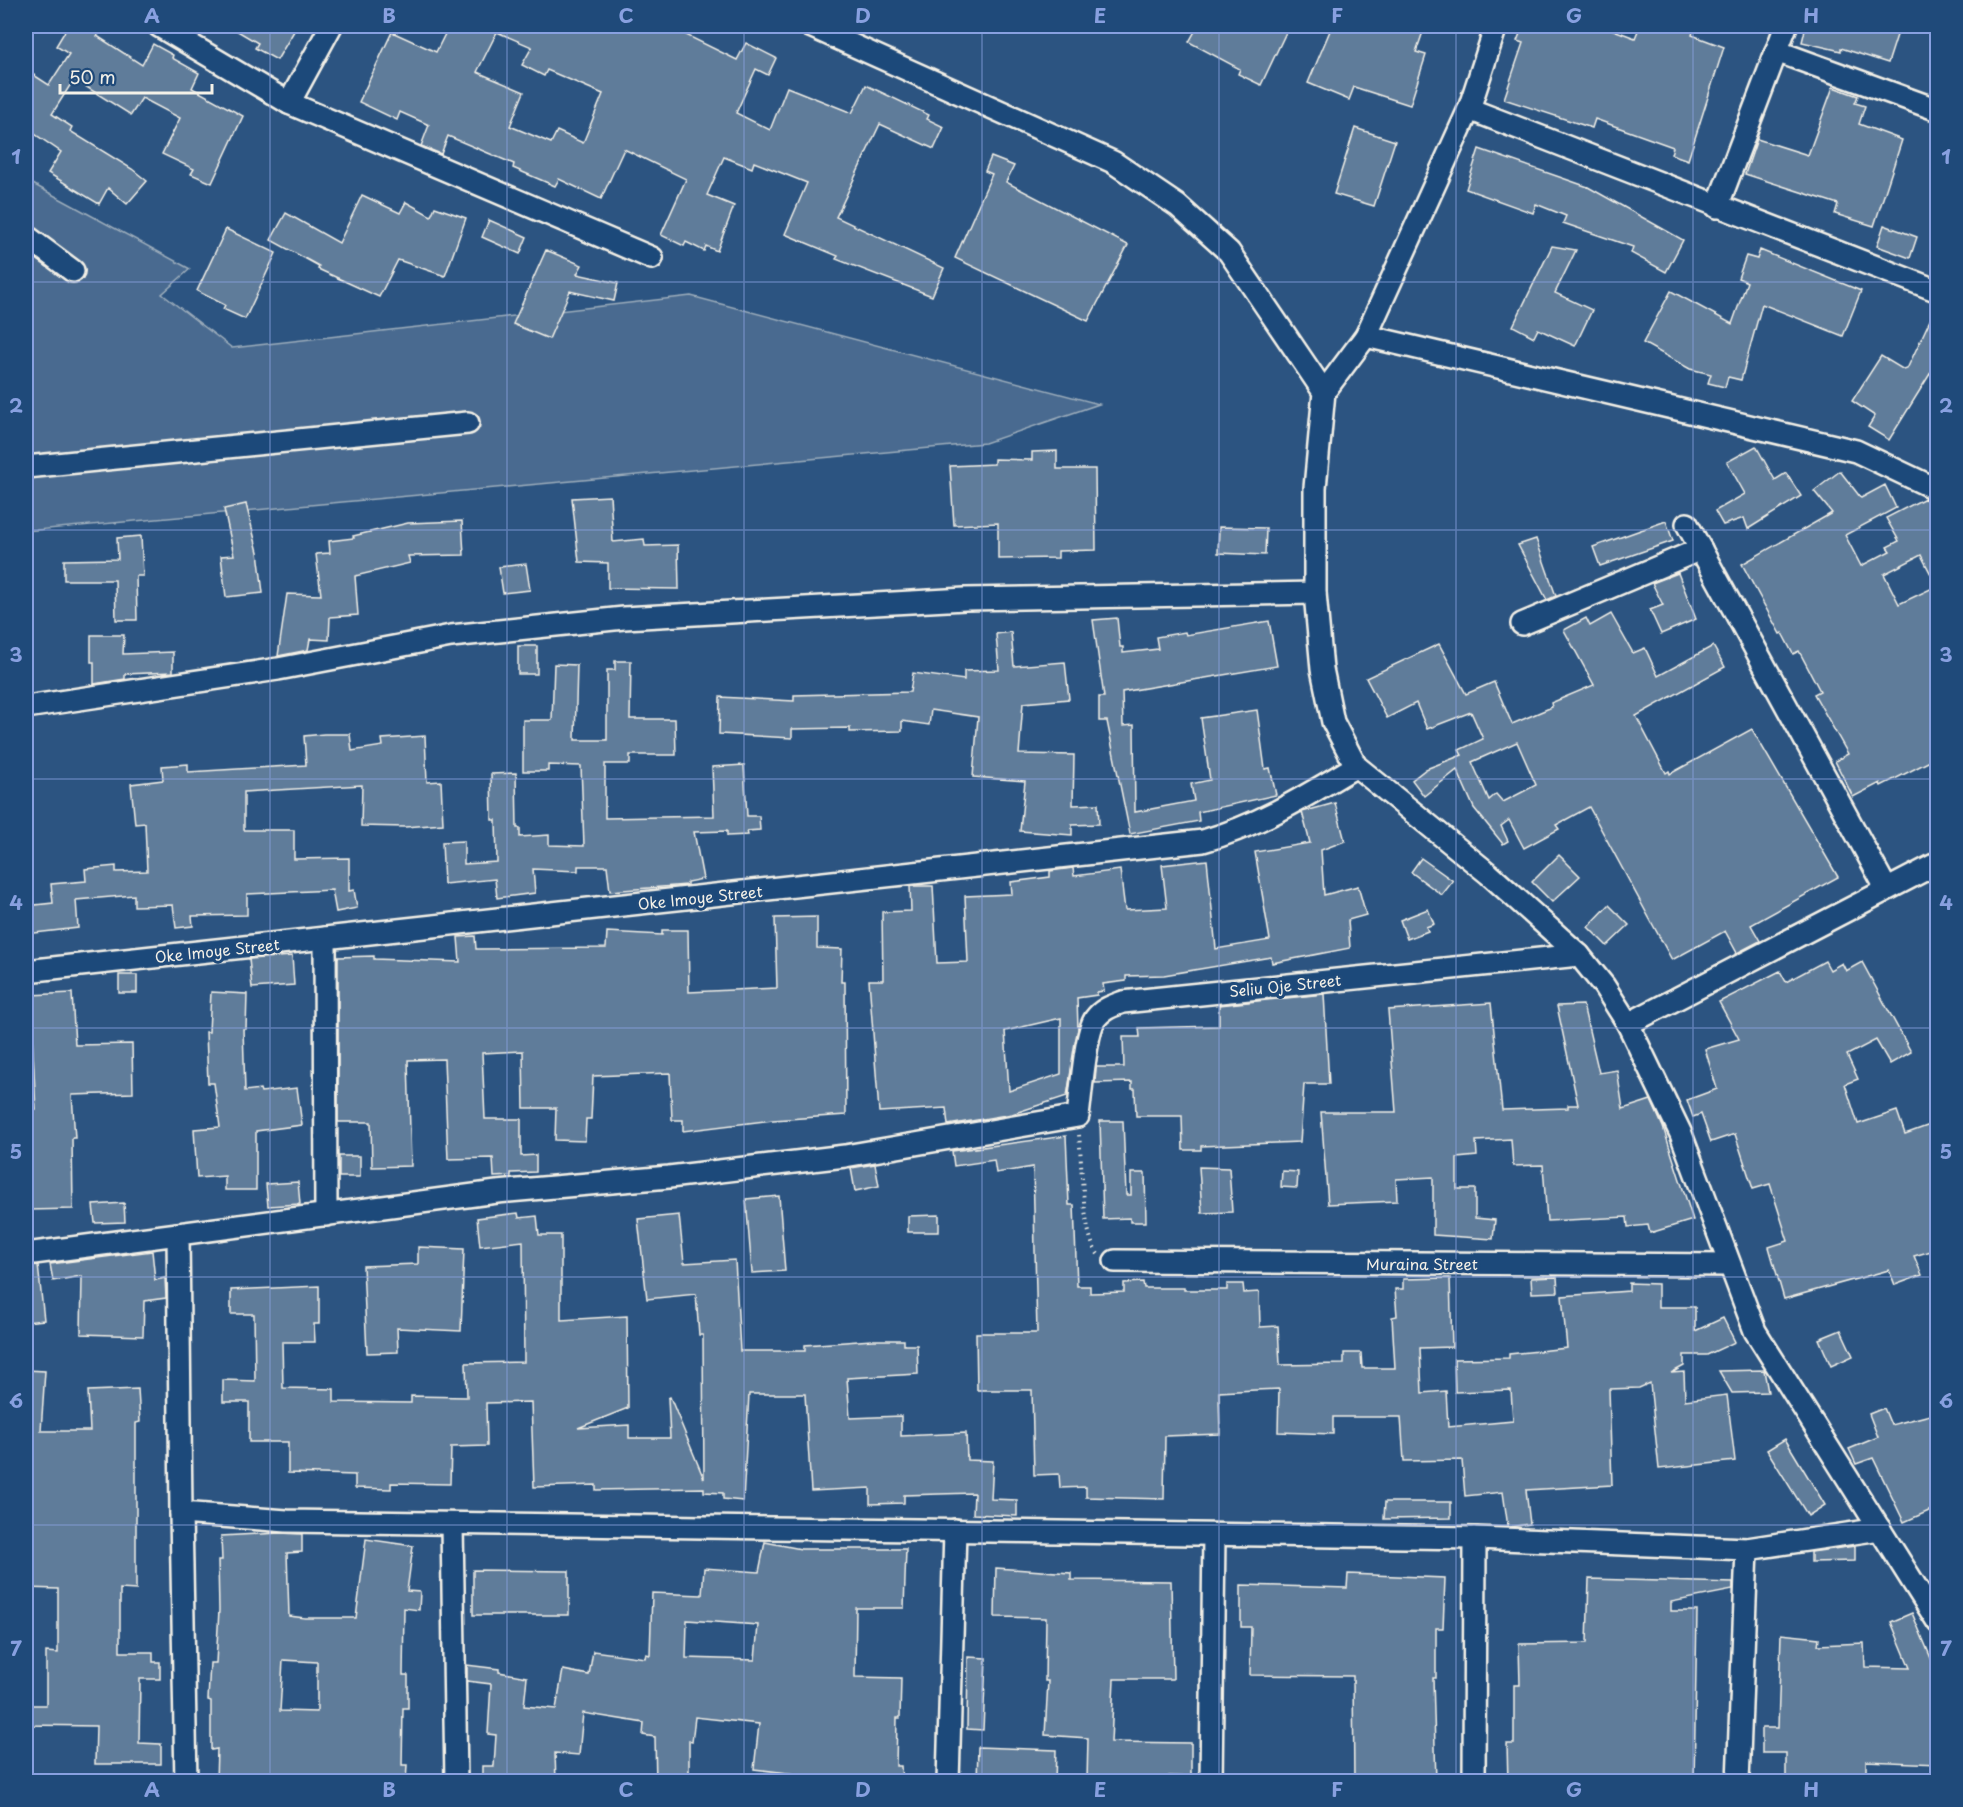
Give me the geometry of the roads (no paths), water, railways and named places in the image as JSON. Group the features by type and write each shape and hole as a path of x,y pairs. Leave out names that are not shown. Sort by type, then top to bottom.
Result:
{"street":[{"path":"159,26 289,103 652,258"},
{"path":"289,103 331,26"},
{"path":"810,26 1113,162 1178,206 1229,252 1324,392"},
{"path":"1496,26 1468,109 1366,336 1324,392 1315,488 1315,593 1322,669 1333,722 1356,766 1489,874 1579,955 1604,986 1628,1024 1681,1134 1755,1331 1938,1622"},
{"path":"1717,207 1785,26"},
{"path":"1776,51 1938,110"},
{"path":"1468,109 1938,291"},
{"path":"26,236 73,271"},
{"path":"1366,336 1856,451 1938,490"},
{"path":"26,467 468,423"},
{"path":"1687,524 1886,888"},
{"path":"1522,624 1701,549"},
{"path":"26,707 278,669 451,636 624,618 965,599 1315,593"},
{"name":"Oke Imoye Street","path":"26,972 1203,841 1239,831 1274,815 1356,766"},
{"path":"1628,1024 1938,863"},
{"path":"26,1254 326,1215 325,938"},
{"name":"Seliu Oje Street","path":"326,1215 497,1192 669,1177 845,1156 1078,1116 1089,1036 1094,1020 1106,1008 1123,1002 1579,955"},
{"path":"178,1234 186,1782"},
{"name":"Muraina Street","path":"1115,1261 1729,1265"},
{"path":"181,1513 287,1521 452,1525 1475,1538 1747,1549 1880,1529"},
{"path":"452,1525 456,1782"},
{"path":"948,1782 955,1530"},
{"path":"1211,1782 1214,1535"},
{"path":"1474,1782 1475,1538"},
{"path":"1738,1782 1747,1549"}]}
